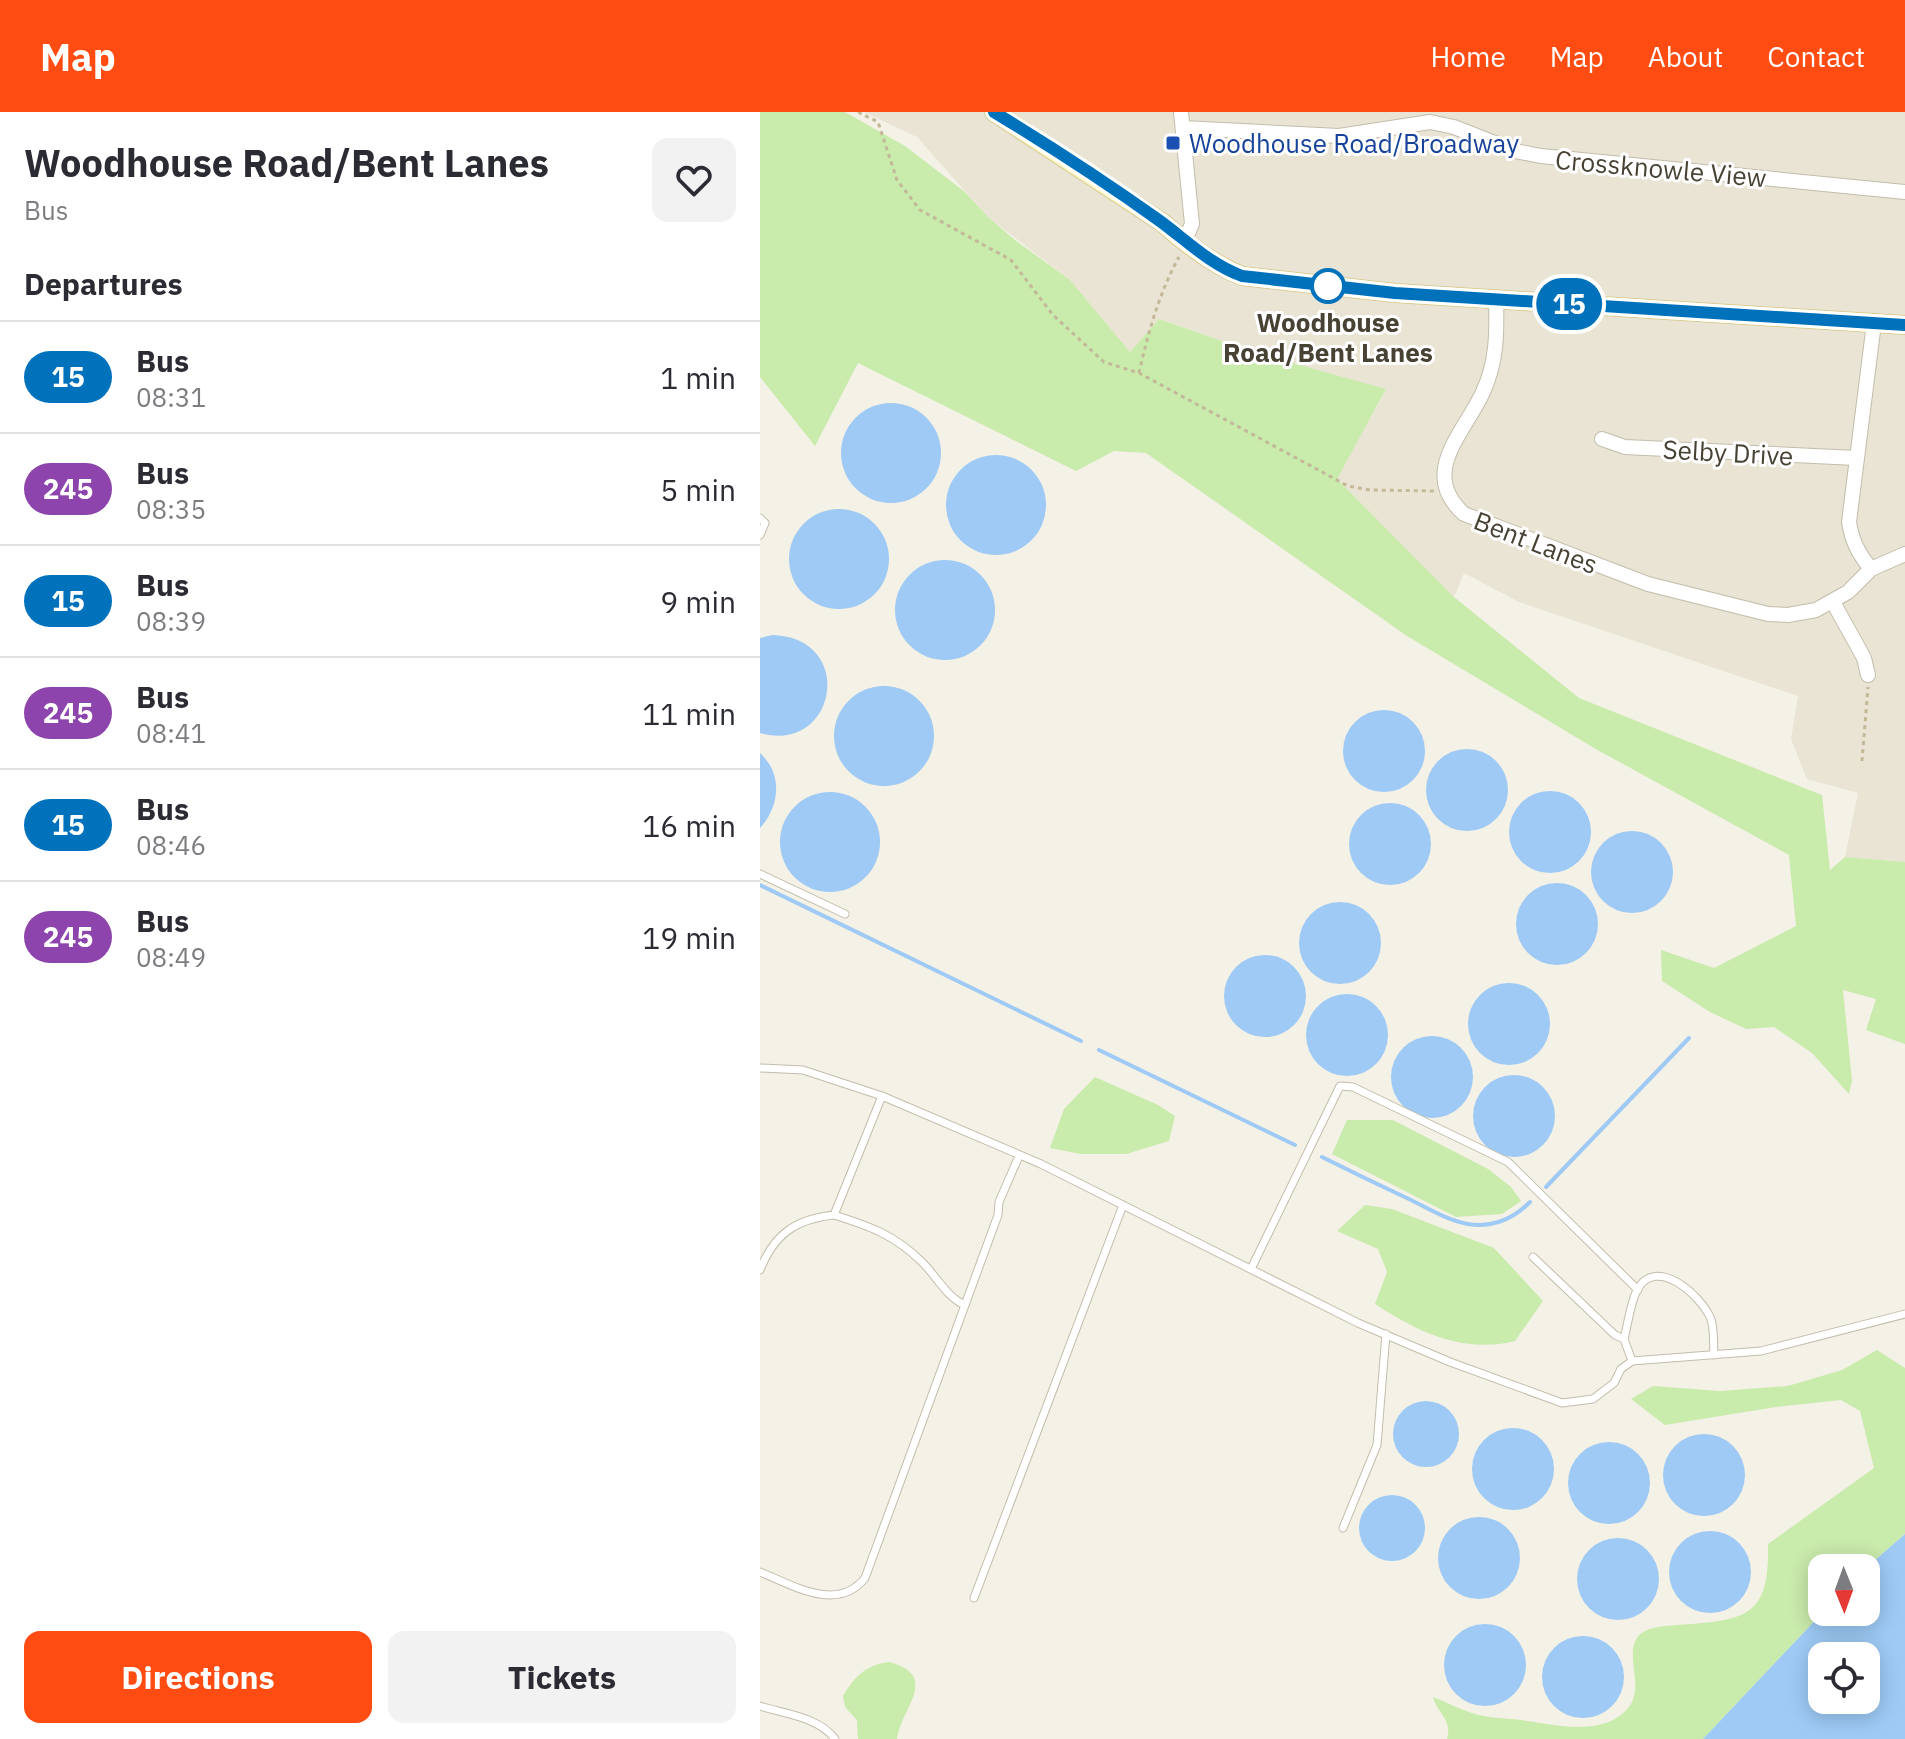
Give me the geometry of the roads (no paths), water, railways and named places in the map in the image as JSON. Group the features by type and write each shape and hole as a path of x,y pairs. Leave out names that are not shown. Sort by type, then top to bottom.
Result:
{"street":[{"path":"994,112 1019,123 1163,223 1185,243 1242,276 1395,293 1905,325"},
{"path":"1181,112 1192,224 1185,243"},
{"name":"Crossknowle View","path":"1183,128 1339,136 1430,122 1454,127 1515,151 1541,156 1905,192"},
{"name":"Bent Lanes","path":"1496,300 1497,331 1490,373 1483,393 1451,445 1446,461 1446,491 1452,504 1464,514 1684,595 1768,614 1803,613 1833,602 1871,569 1905,554"},
{"path":"1871,569 1857,552 1849,522 1874,323"},
{"name":"Selby Drive","path":"1602,439 1625,447 1856,458"},
{"path":"1833,602 1864,658 1868,675"}],"lane":[{"path":"760,518 765,523 760,535"},
{"path":"760,874 845,914"},
{"path":"760,1068 803,1070 882,1096 1123,1205 1386,1334 1450,1362 1562,1403 1593,1399 1614,1383 1621,1369 1632,1361 1761,1351 1905,1314"},
{"path":"1251,1269 1340,1086 1353,1087 1508,1162 1638,1290"},
{"path":"834,1215 882,1096"},
{"path":"760,1572 826,1596 848,1593 865,1578 998,1215 999,1202 1019,1156"},
{"path":"974,1598 1123,1205"},
{"path":"760,1270 768,1250 781,1235 810,1217 834,1215 892,1236 921,1261 955,1301 965,1305"},
{"path":"1533,1257 1615,1335 1624,1339"},
{"path":"1632,1361 1624,1339 1638,1290 1648,1279 1663,1276 1683,1285 1710,1317 1714,1355"},
{"path":"1343,1528 1377,1445 1386,1334"},
{"path":"760,1706 817,1723 835,1739"}],"water":[{"path":"891,403 910,406 927,417 938,434 941,453 938,472 927,489 910,500 891,503 872,500 855,489 844,472 841,453 844,434 855,417 872,406"},
{"path":"986,455 1006,455 1032,469 1043,486 1046,505 1043,524 1032,541 1006,555 986,555 968,547 954,533 946,515 946,495 954,477 968,463"},
{"path":"829,509 849,509 875,523 886,540 889,559 886,578 875,595 849,609 829,609 811,601 797,587 789,569 789,549 797,531 811,517"},
{"path":"945,560 964,563 981,574 992,591 995,610 992,629 981,646 964,657 945,660 926,657 909,646 898,629 895,610 898,591 909,574 926,563"},
{"path":"772,635 799,641 817,654 826,673 827,693 820,712 806,727 786,735 760,733 760,638"},
{"path":"884,686 903,689 920,700 931,717 934,736 931,755 920,772 903,783 884,786 865,783 848,772 837,755 834,736 837,717 848,700 865,689"},
{"path":"1384,710 1400,713 1413,722 1422,735 1425,751 1422,767 1413,780 1400,789 1384,792 1368,789 1355,780 1346,767 1343,751 1346,735 1355,722 1368,713"},
{"path":"1467,749 1483,752 1496,761 1505,774 1508,790 1505,806 1496,819 1483,828 1467,831 1451,828 1438,819 1429,806 1426,790 1429,774 1438,761 1451,752"},
{"path":"760,753 773,770 776,790 772,810 760,828"},
{"path":"1550,791 1566,794 1579,803 1588,816 1591,832 1588,848 1579,861 1566,870 1550,873 1534,870 1521,861 1512,848 1509,832 1512,816 1521,803 1534,794"},
{"path":"830,792 849,795 866,806 877,823 880,842 877,861 866,878 849,889 830,892 811,889 794,878 783,861 780,842 783,823 794,806 811,795"},
{"path":"1390,803 1406,806 1419,815 1428,828 1431,844 1428,860 1419,873 1406,882 1390,885 1374,882 1361,873 1352,860 1349,844 1352,828 1361,815 1374,806"},
{"path":"1632,831 1648,834 1661,843 1670,856 1673,872 1670,888 1661,901 1648,910 1632,913 1616,910 1603,901 1594,888 1591,872 1594,856 1603,843 1616,834"},
{"path":"1557,883 1573,886 1586,895 1595,908 1598,924 1595,940 1586,953 1573,962 1557,965 1541,962 1528,953 1519,940 1516,924 1519,908 1528,895 1541,886"},
{"path":"1340,902 1356,905 1369,914 1378,927 1381,943 1378,959 1369,972 1356,981 1340,984 1324,981 1311,972 1302,959 1299,943 1302,927 1311,914 1324,905"},
{"path":"1265,955 1281,958 1294,967 1303,980 1306,996 1303,1012 1294,1025 1281,1034 1265,1037 1249,1034 1236,1025 1227,1012 1224,996 1227,980 1236,967 1249,958"},
{"path":"1509,983 1525,986 1538,995 1547,1008 1550,1024 1547,1040 1538,1053 1525,1062 1509,1065 1493,1062 1480,1053 1471,1040 1468,1024 1471,1008 1480,995 1493,986"},
{"path":"1347,994 1363,997 1376,1006 1385,1019 1388,1035 1385,1051 1376,1064 1363,1073 1347,1076 1331,1073 1318,1064 1309,1051 1306,1035 1309,1019 1318,1006 1331,997"},
{"path":"1432,1036 1448,1039 1461,1048 1470,1061 1473,1077 1470,1093 1461,1106 1448,1115 1432,1118 1416,1115 1403,1106 1394,1093 1391,1077 1394,1061 1403,1048 1416,1039"},
{"path":"1514,1075 1530,1078 1543,1087 1552,1100 1555,1116 1552,1132 1543,1145 1530,1154 1514,1157 1498,1154 1485,1145 1476,1132 1473,1116 1476,1100 1485,1087 1498,1078"},
{"path":"1419,1401 1433,1401 1445,1406 1454,1415 1459,1434 1457,1447 1450,1458 1433,1467 1419,1467 1407,1462 1398,1453 1393,1441 1393,1427 1398,1415 1407,1406"},
{"path":"1513,1428 1529,1431 1542,1440 1551,1453 1554,1469 1551,1485 1542,1498 1529,1507 1513,1510 1497,1507 1484,1498 1475,1485 1472,1469 1475,1453 1484,1440 1497,1431"},
{"path":"1704,1434 1720,1437 1733,1446 1742,1459 1745,1475 1742,1491 1733,1504 1720,1513 1704,1516 1688,1513 1675,1504 1666,1491 1663,1475 1666,1459 1675,1446 1688,1437"},
{"path":"1609,1442 1625,1445 1638,1454 1647,1467 1650,1483 1647,1499 1638,1512 1625,1521 1609,1524 1593,1521 1580,1512 1571,1499 1568,1483 1571,1467 1580,1454 1593,1445"},
{"path":"1385,1495 1399,1495 1411,1500 1420,1509 1425,1528 1423,1541 1416,1552 1399,1561 1385,1561 1373,1556 1364,1547 1359,1535 1359,1521 1364,1509 1373,1500"},
{"path":"1479,1517 1495,1520 1508,1529 1517,1542 1520,1558 1517,1574 1508,1587 1495,1596 1479,1599 1463,1596 1450,1587 1441,1574 1438,1558 1441,1542 1450,1529 1463,1520"},
{"path":"1710,1531 1726,1534 1739,1543 1748,1556 1751,1572 1748,1588 1739,1601 1726,1610 1710,1613 1694,1610 1681,1601 1672,1588 1669,1572 1672,1556 1681,1543 1694,1534"},
{"path":"1905,1534 1905,1739 1703,1739 1810,1626 1880,1626 1880,1556"},
{"path":"1618,1538 1634,1541 1647,1550 1656,1563 1659,1579 1656,1595 1647,1608 1634,1617 1618,1620 1602,1617 1589,1608 1580,1595 1577,1579 1580,1563 1589,1550 1602,1541"},
{"path":"1485,1624 1501,1627 1514,1636 1523,1649 1526,1665 1523,1681 1514,1694 1501,1703 1485,1706 1469,1703 1456,1694 1447,1681 1444,1665 1447,1649 1456,1636 1469,1627"},
{"path":"1583,1636 1599,1639 1612,1648 1621,1661 1624,1677 1621,1693 1612,1706 1599,1715 1583,1718 1567,1715 1554,1706 1545,1693 1542,1677 1545,1661 1554,1648 1567,1639"}],"waterway":[{"path":"760,885 1081,1041"},
{"path":"1546,1187 1689,1038"},
{"path":"1099,1050 1295,1145"},
{"path":"1322,1157 1461,1222 1477,1225 1494,1223 1517,1213 1530,1202"}],"place":[{"name":"Woodhouse Road/Broadway","path":"1173,143"},
{"name":"Woodhouse Road/Bent Lanes","path":"1328,286"}]}
